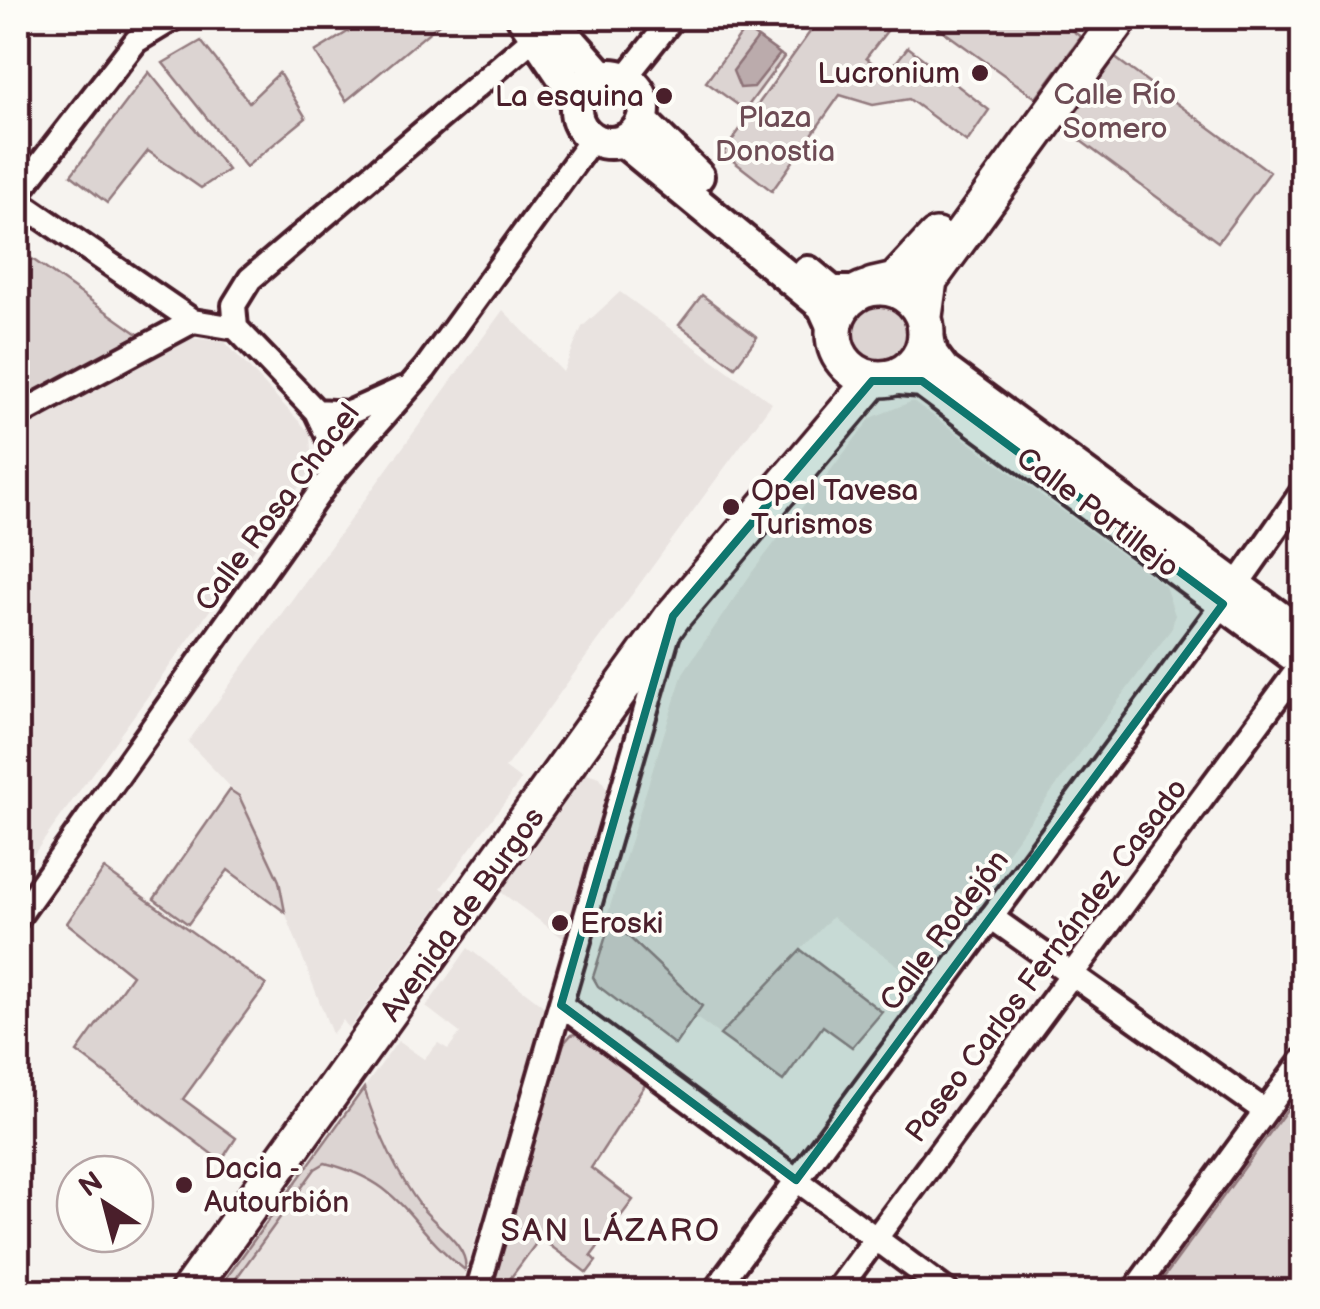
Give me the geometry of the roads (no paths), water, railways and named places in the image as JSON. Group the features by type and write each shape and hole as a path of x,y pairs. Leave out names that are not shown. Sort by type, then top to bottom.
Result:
{"main road":[{"path":"834,336 846,301 865,289 895,281 932,242 1094,18"},
{"path":"619,134 822,306 850,368 880,380 917,361 930,280 1120,18"},
{"path":"536,24 641,94 619,134"},
{"path":"536,24 577,98 577,121 619,134 703,181 832,292 904,292 925,324"},
{"path":"577,98 587,82 614,76"},
{"name":"Calle Portillejo","path":"925,324 932,354 944,370 1229,595 1302,663"},
{"name":"Avenida de Burgos","path":"736,537 775,464 825,400 832,385 834,336"},
{"name":"Calle Portillejo","path":"880,380 922,381 1229,595 1302,634"},
{"name":"Avenida de Burgos","path":"188,1292 673,616 736,537 880,380"}],"street":[{"path":"174,18 151,29 123,56 18,197 193,321 236,328 316,411 332,445 332,475"},
{"path":"614,76 673,18"},
{"path":"236,328 234,305 240,292 271,259 536,24"},
{"name":"Calle Rosa Chacel","path":"18,916 332,475 425,370 619,134"},
{"path":"18,415 193,321"},
{"path":"316,411 349,414 395,394 425,370"},
{"name":"Calle Rodejón","path":"714,1292 1302,492"},
{"path":"477,1292 673,616"},
{"name":"Paseo Carlos Fernández Casado","path":"836,1292 1302,663"},
{"path":"991,917 1265,1111"},
{"path":"561,1005 948,1292"},
{"path":"1133,1292 1302,1061"}],"place":[{"name":"Lucronium","path":"980,73"},
{"name":"La esquina","path":"664,96"},
{"name":"Opel Tavesa Turismos","path":"731,507"},
{"name":"Eroski","path":"560,923"},
{"name":"Dacia - Autourbión","path":"184,1185"}],"district":[{"name":"SAN LÁZARO","path":"611,1230"}],"park label":[{"name":"Calle Río Somero","path":"1115,111"},
{"name":"Plaza Donostia","path":"775,134"}]}
